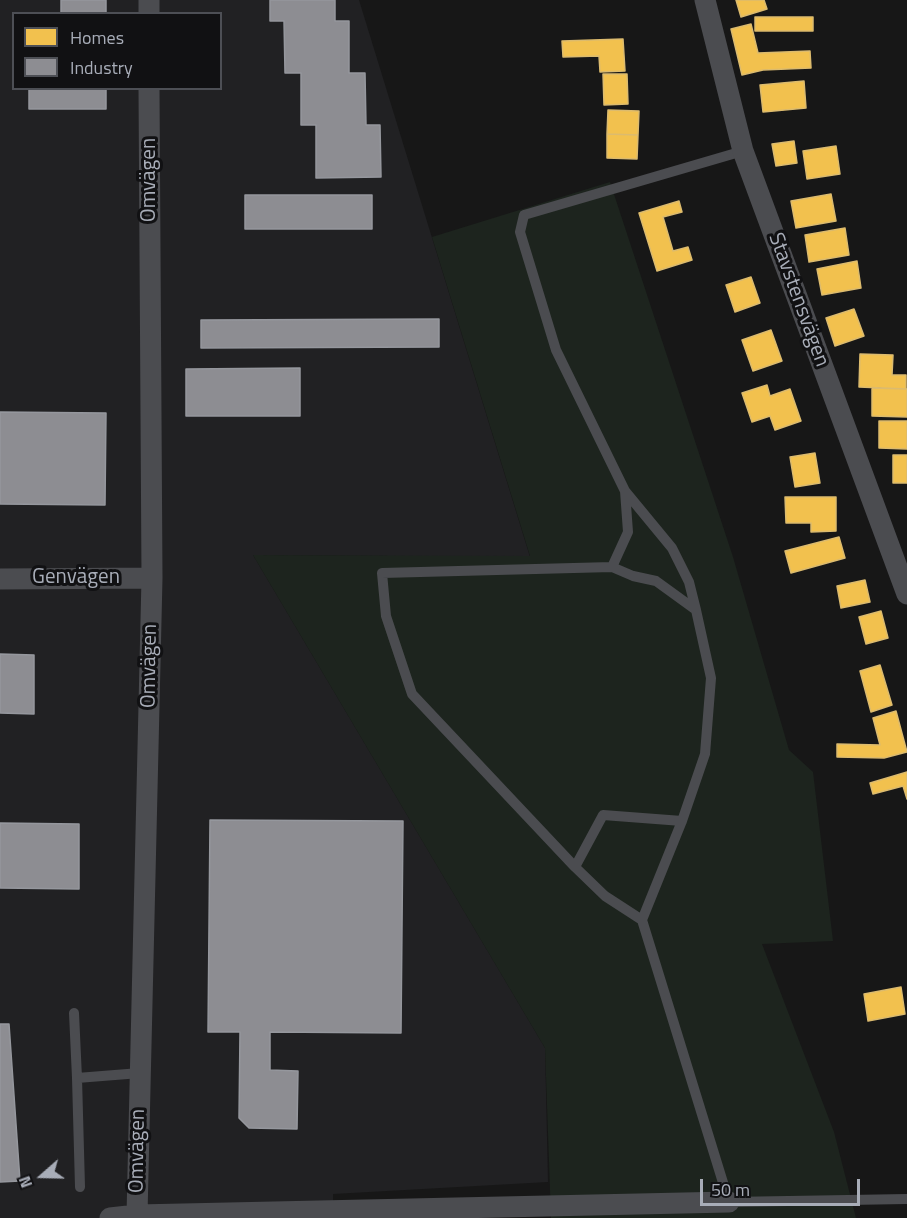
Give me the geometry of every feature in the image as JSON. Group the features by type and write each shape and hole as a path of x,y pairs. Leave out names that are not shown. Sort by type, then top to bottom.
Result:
{"street":[{"name":"Stavstensvägen","path":"705,0 743,151 907,594"},
{"name":"Omvägen","path":"110,1218 137,1215 152,578 149,90"},
{"name":"Genvägen","path":"0,579 152,578"},
{"path":"137,1215 319,1215 729,1202"}],"lane":[{"path":"743,151 524,215 520,232 556,350 625,491 672,548 689,582 711,678 705,754 682,821 642,920 729,1202 907,1199"},
{"path":"612,567 628,532 625,491"},
{"path":"642,920 605,896 575,867 412,694 386,616 382,573 612,567 633,576 656,581 696,610"},
{"path":"575,867 603,815 682,821"},
{"path":"74,1014 80,1186"},
{"path":"77,1078 140,1073"}],"shaded area":[{"path":"0,0 359,0 530,557 253,555 545,1048 548,1182 333,1194 333,1218 0,1218"},
{"path":"610,182 733,557 789,750 813,772 833,941 762,944 834,1132 856,1218 551,1218 545,1048 253,555 530,556 432,237"}],"building: Homes":[{"path":"736,0 764,0 767,9 741,17"},
{"path":"755,17 813,17 813,31 755,31"},
{"path":"751,24 758,53 810,51 811,68 763,70 742,75 731,29"},
{"path":"623,39 625,71 600,72 599,56 563,57 562,41"},
{"path":"603,74 627,74 628,104 604,105"},
{"path":"804,81 806,108 763,112 760,85"},
{"path":"608,110 639,111 638,135 607,134"},
{"path":"607,134 638,135 637,159 607,158"},
{"path":"794,141 797,163 776,166 772,144"},
{"path":"836,146 840,174 807,179 803,151"},
{"path":"831,194 836,221 796,228 791,201"},
{"path":"679,201 682,212 663,217 673,251 688,247 692,260 657,271 639,213"},
{"path":"845,228 849,255 809,262 805,235"},
{"path":"857,261 861,288 822,295 817,269"},
{"path":"751,277 760,303 735,312 726,285"},
{"path":"854,309 864,336 835,346 826,318"},
{"path":"771,330 782,361 753,371 742,340"},
{"path":"860,354 893,355 892,375 906,375 906,389 859,387"},
{"path":"767,385 770,396 790,389 801,421 775,430 770,416 752,422 742,393"},
{"path":"872,388 907,389 907,417 872,416"},
{"path":"879,421 907,421 907,449 879,448"},
{"path":"815,453 820,483 795,487 790,457"},
{"path":"893,455 907,455 907,483 893,483"},
{"path":"785,497 836,497 836,531 811,532 811,523 786,523"},
{"path":"839,537 845,558 791,573 785,551"},
{"path":"865,580 870,602 841,608 837,586"},
{"path":"881,611 888,638 866,644 859,617"},
{"path":"880,665 892,705 871,712 860,671"},
{"path":"896,711 907,752 884,758 837,757 837,744 880,745 873,718"},
{"path":"907,772 907,799 903,786 873,794 870,783"},
{"path":"901,987 905,1014 868,1021 864,994"}],"building: Industry":[{"path":"61,0 106,0 106,12 61,12"},
{"path":"270,0 335,0 335,21 349,21 349,73 365,73 366,125 380,125 381,177 316,178 316,125 301,125 301,73 285,73 284,21 270,21"},
{"path":"29,90 106,90 106,109 29,109"},
{"path":"245,195 372,195 372,229 245,229"},
{"path":"439,319 439,347 201,348 201,320"},
{"path":"300,368 300,416 186,416 186,369"},
{"path":"0,412 106,413 105,505 0,504"},
{"path":"0,654 34,655 34,714 0,713"},
{"path":"210,820 403,821 401,1033 270,1032 270,1070 298,1071 297,1129 249,1128 239,1118 240,1032 208,1032"},
{"path":"0,823 79,824 79,889 0,888"},
{"path":"0,1024 9,1024 20,1181 0,1182"}]}
